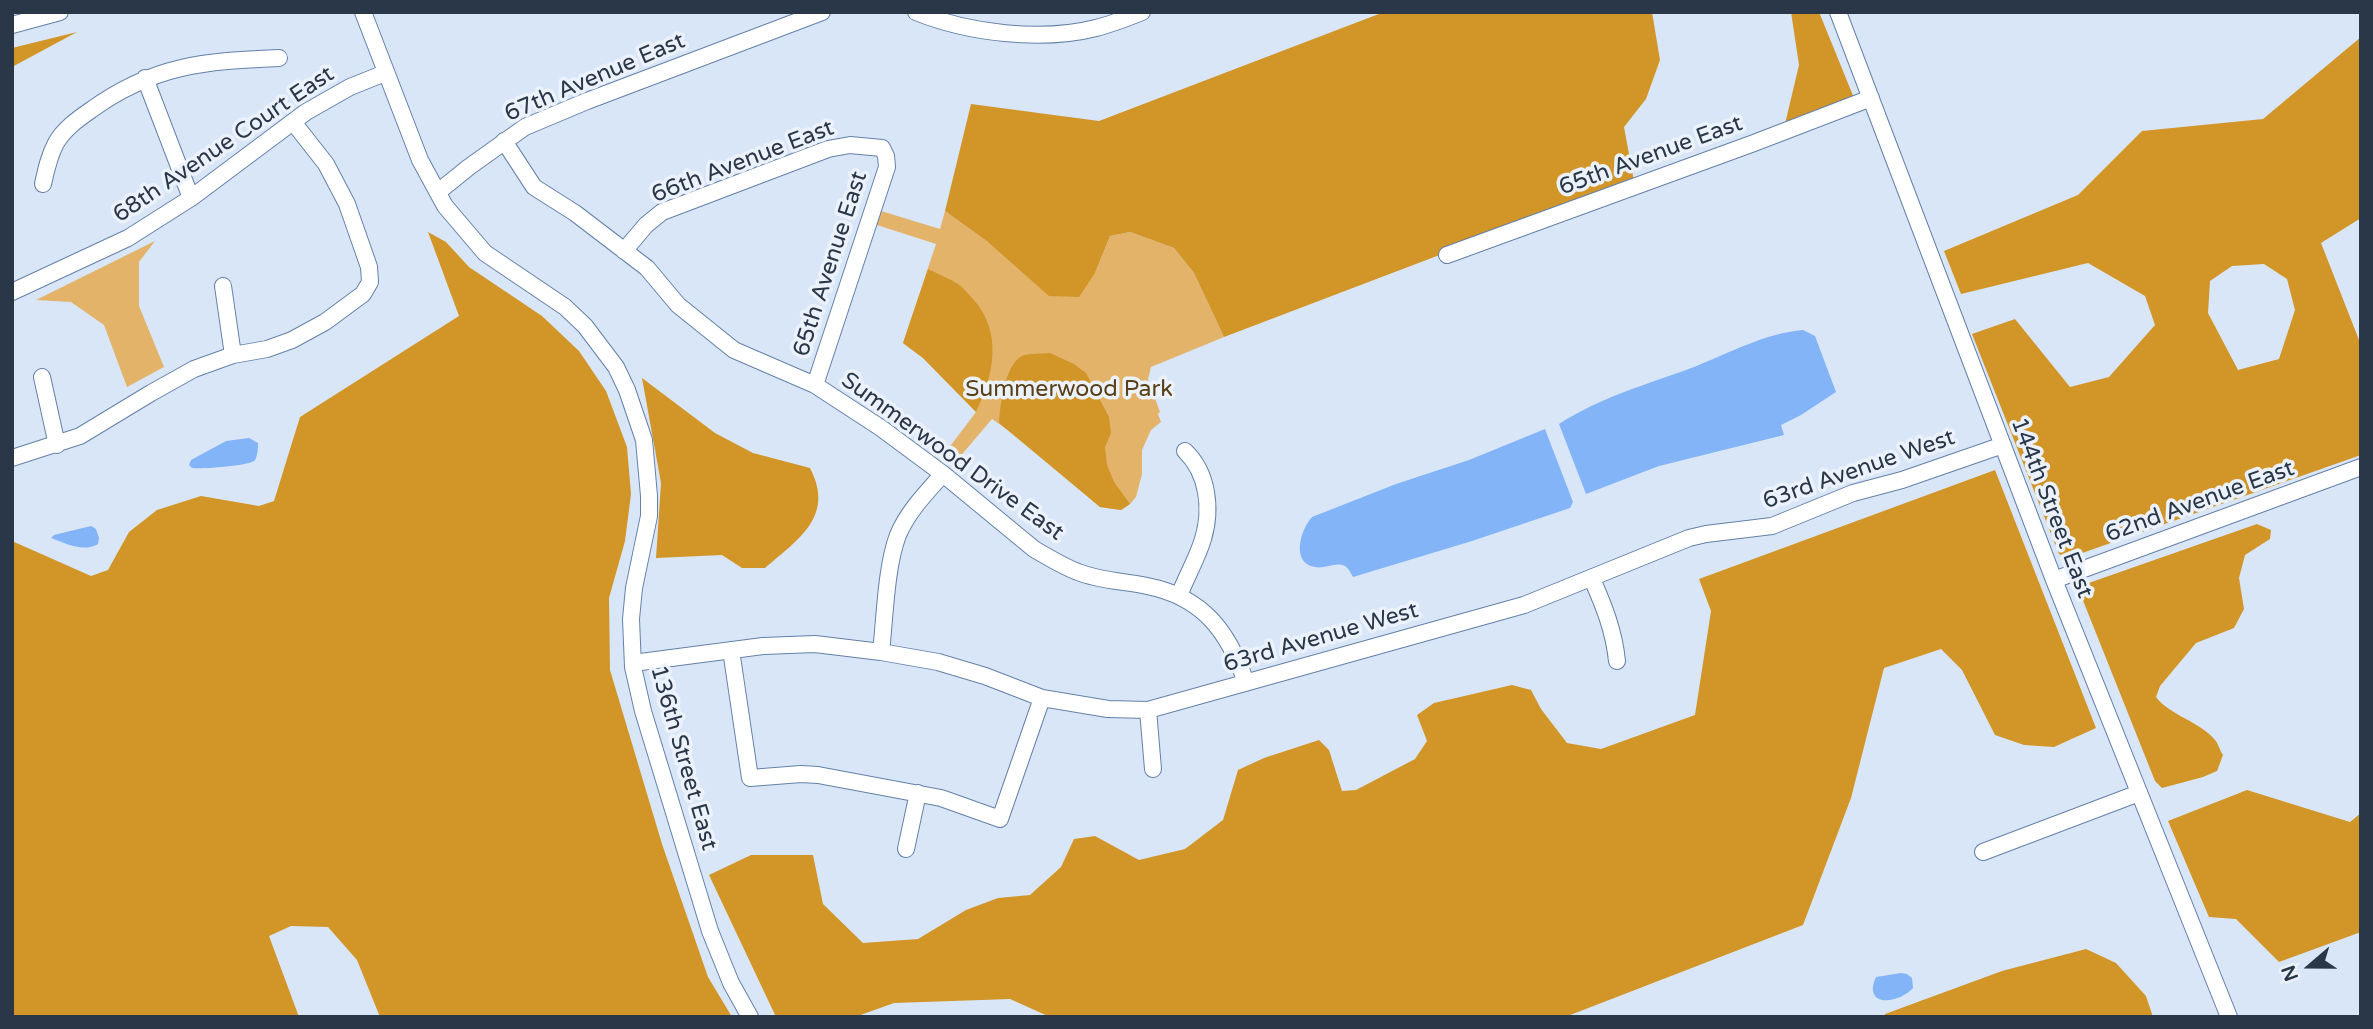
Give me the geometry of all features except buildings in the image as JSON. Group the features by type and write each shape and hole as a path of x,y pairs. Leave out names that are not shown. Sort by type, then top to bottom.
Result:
{"street":[{"path":"12,25 60,12"},
{"name":"136th Street East","path":"363,12 420,160 445,206 485,253 565,307 585,326 616,367 627,390 644,440 649,496 649,516 632,609 633,663 643,711 710,931 731,983 750,1017"},
{"name":"67th Avenue East","path":"438,192 525,127 822,12"},
{"path":"916,12 934,19 976,20 997,33 1067,33 1095,28 1142,12"},
{"name":"144th Street East","path":"1838,12 2054,580 2230,1017"},
{"name":"68th Avenue Court East","path":"43,184 48,161 56,143 69,127 118,92 145,78 193,64 220,60 279,58"},
{"name":"68th Avenue Court East","path":"12,292 102,252 191,198 334,95 385,73"},
{"path":"145,78 191,198"},
{"name":"65th Avenue East","path":"1447,255 1871,98"},
{"path":"12,458 57,445 92,430 184,374 233,355 267,349 309,332 363,293 370,282 369,267 338,185 326,163 293,122"},
{"name":"Summerwood Drive East","path":"504,141 534,187 575,213 648,268 678,304 734,350 815,386 881,428 943,474 1034,549 1060,564 1094,577 1145,585 1179,596 1225,634 1246,684"},
{"name":"66th Avenue East","path":"624,251 646,225 662,212 828,149 850,145 882,148 886,156"},
{"name":"65th Avenue East","path":"815,386 887,167 886,156"},
{"path":"223,286 233,355"},
{"path":"42,377 57,445"},
{"name":"63rd Avenue West","path":"633,663 787,643 815,644 881,652 963,669 1042,698 1108,709 1148,710 1524,605 1682,541 1706,534 1772,526 1853,492 1902,480 2003,445"},
{"path":"1179,596 1203,538 1207,507 1203,477 1194,460 1185,451"},
{"name":"62nd Avenue East","path":"2054,580 2361,467"},
{"path":"881,652 892,555 899,534 910,513 943,474"},
{"path":"1592,579 1607,613 1615,640 1617,661"},
{"path":"731,650 750,778 818,775 918,793 954,802 1000,819 1042,698"},
{"path":"1148,710 1153,769"},
{"path":"906,849 918,793"},
{"path":"1983,852 2139,793"}],"green space":[{"path":"1384,12 1652,12 1660,60 1646,99 1624,127 1634,181 1224,337 1194,273 1174,248 1130,232 1110,236 1095,273 1079,297 1049,296 988,242 945,211 971,104 1099,121"},
{"path":"1791,12 1819,12 1854,98 1785,124 1799,65"},
{"path":"77,32 12,67 12,48"},
{"path":"2361,37 2361,218 2321,243 2361,345 2361,455 2068,558 2059,554 1972,334 2015,319 2070,387 2109,377 2155,325 2145,296 2088,263 1961,294 1944,251 2078,195 2142,131 2263,119","holes":["2264,264 2287,279 2295,310 2279,359 2238,370 2208,313 2210,281 2232,266"]},
{"name":"Summerwood Park","path":"881,211 940,229 945,211 988,242 1095,273 1110,236 1130,232 1174,248 1194,273 1224,337 1151,367 1148,379 1161,422 1151,430 1142,450 1142,474 1136,497 1130,504 1121,510 1100,507 1014,434 992,419 952,466 942,457 976,412 923,358 903,343 936,244 877,225"},
{"path":"428,232 446,242 469,267 542,316 579,351 606,391 627,447 631,494 625,541 609,598 610,670 662,844 708,977 732,1017 380,1017 357,960 328,927 291,926 269,936 299,1017 12,1017 12,541 91,576 108,570 129,532 157,510 201,496 259,506 274,501 300,417 459,316"},
{"path":"155,241 139,262 139,306 164,367 127,387 104,325 71,302 36,300"},
{"path":"928,269 962,287 989,325 992,340 991,369 976,412 923,358 903,343"},
{"path":"1050,353 1086,373 1109,417 1111,433 1105,447 1107,465 1114,482 1130,504 1121,510 1100,507 999,423 1004,386 1016,360 1025,355"},
{"path":"642,378 715,433 753,453 810,468 817,485 816,513 801,536 765,568 742,568 722,555 656,558 661,483"},
{"path":"1995,470 2096,728 2054,747 2024,745 1995,735 1962,670 1941,649 1884,668 1851,798 1803,925 1565,1017 1050,1017 1010,999 894,1003 855,1017 776,1017 709,875 751,855 813,855 823,904 863,943 918,939 966,910 998,898 1030,895 1061,867 1074,839 1095,836 1139,860 1185,849 1223,820 1238,770 1264,758 1319,740 1329,750 1342,791 1356,790 1415,759 1427,741 1417,715 1434,703 1512,685 1531,690 1541,709 1567,743 1601,749 1695,715 1711,611 1699,579"},
{"path":"2257,524 2271,530 2270,539 2245,555 2239,578 2244,609 2234,628 2196,643 2160,686 2156,697 2169,709 2209,734 2223,755 2217,771 2162,788 2155,781 2080,593 2083,585"},
{"path":"2247,790 2350,822 2361,813 2361,932 2279,962 2236,919 2209,917 2168,821"},
{"path":"2086,949 2116,963 2146,996 2153,1017 1884,1017 1885,1014 2002,971"}],"water":[{"path":"1803,330 1815,336 1836,392 1781,425 1784,435 1659,466 1586,494 1559,424 1608,399 1748,344"},
{"path":"1545,429 1573,502 1570,508 1353,577 1344,566 1315,567 1302,559 1300,545 1304,529 1312,517 1396,484 1469,460"},
{"path":"249,438 258,443 256,458 252,462 205,468 192,468 189,465 191,460 226,441"},
{"path":"91,526 96,529 99,538 98,544 92,547 74,546 51,538 54,535"},
{"path":"1901,973 1912,978 1913,988 1907,993 1891,1000 1878,998 1874,994 1876,977"}]}
